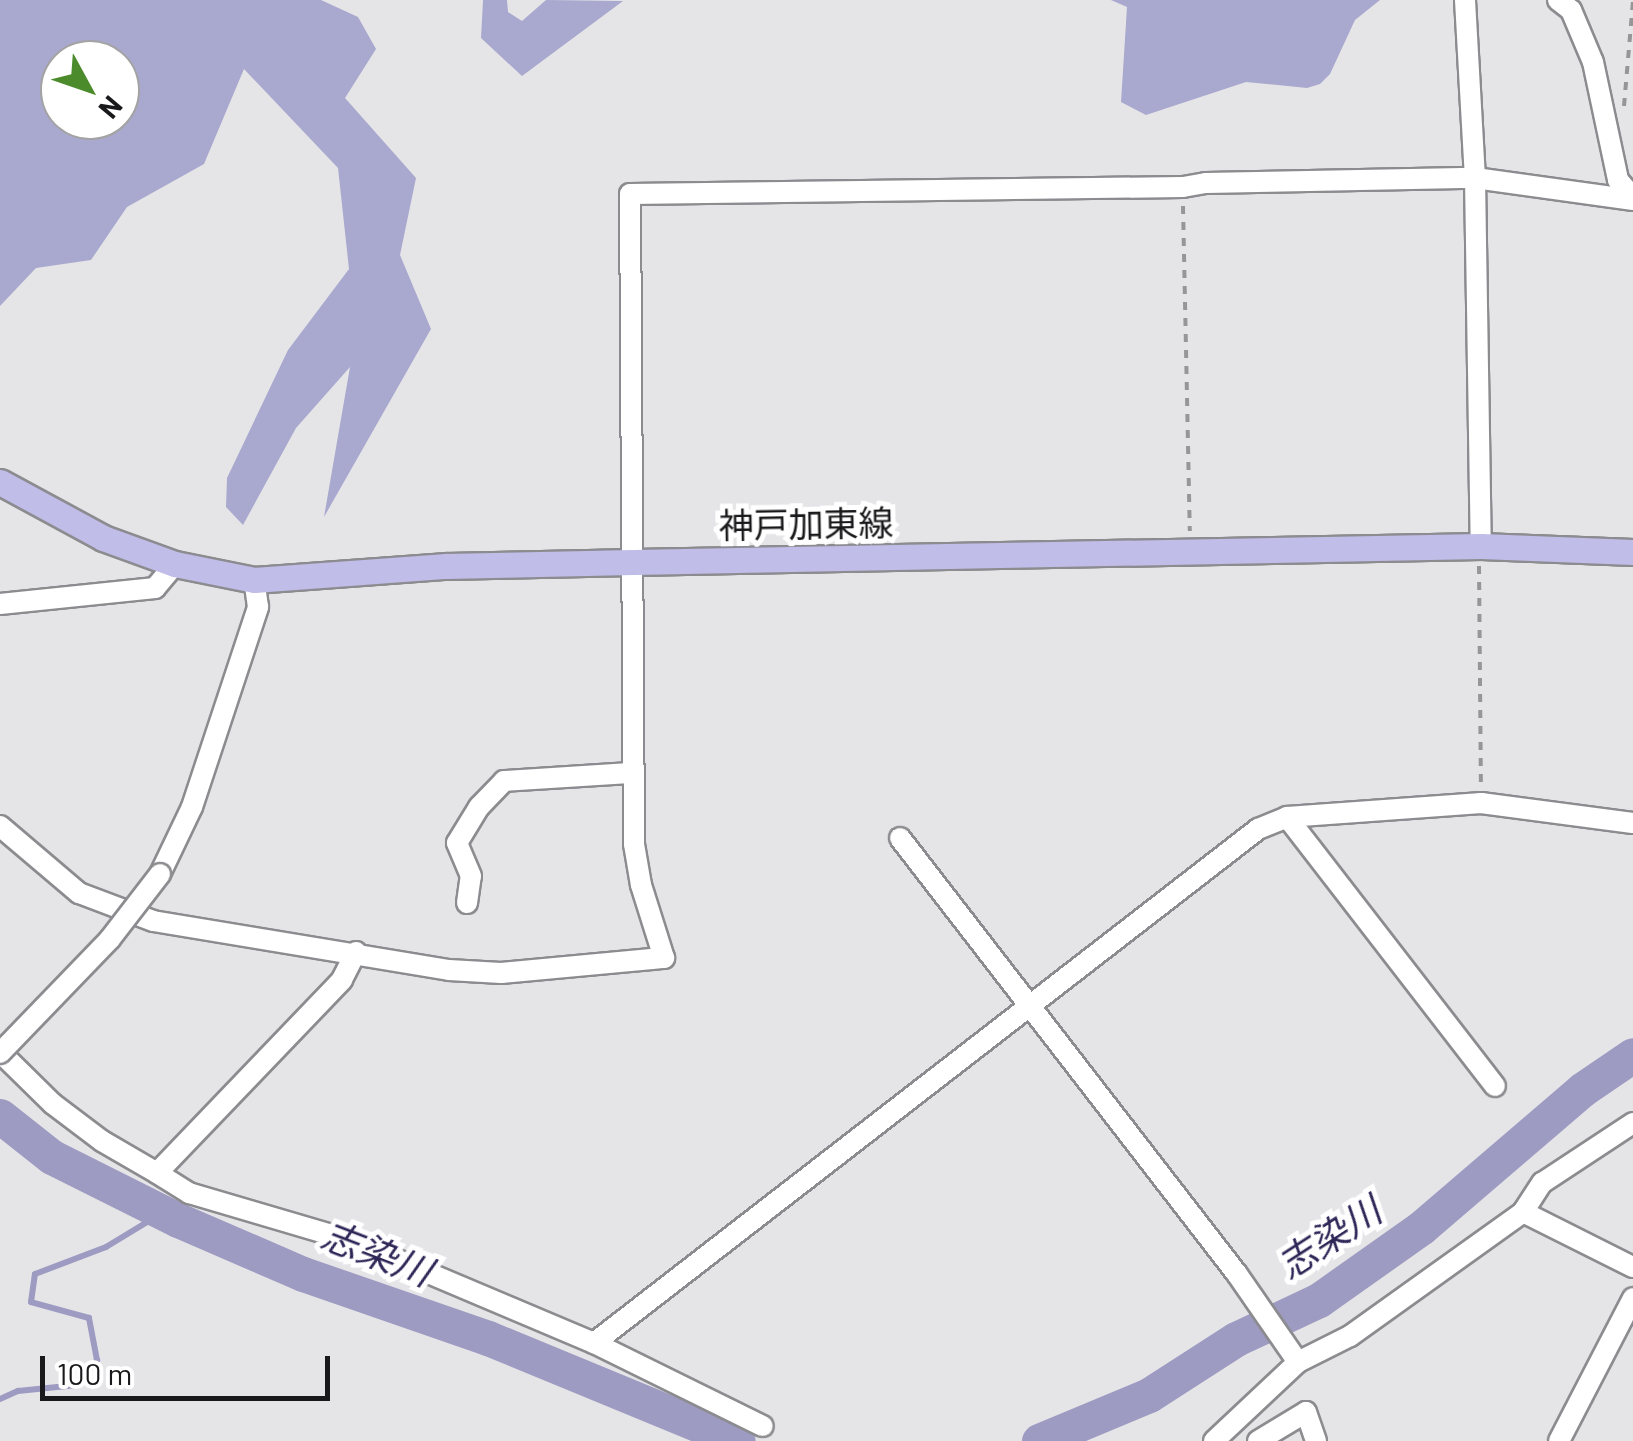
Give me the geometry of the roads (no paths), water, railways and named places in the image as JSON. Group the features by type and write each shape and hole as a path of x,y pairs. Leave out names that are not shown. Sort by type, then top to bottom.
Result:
{"main road":[{"name":"神戸加東線","path":"0,482 103,538 175,564 254,580 446,566 633,562 1481,546 1633,552"}],"street":[{"path":"1465,0 1475,178 1481,546"},
{"path":"1558,0 1571,10 1594,62 1618,180 1633,198"},
{"path":"0,826 79,893 153,921 449,970 501,973 664,958 639,871 632,772 630,194 1183,187 1206,183 1475,178 1633,198"},
{"path":"0,604 155,588 175,564"},
{"path":"254,580 258,607 192,807 160,874 110,939 0,1052 78,1122 189,1193 355,1242 594,1343 763,1426"},
{"path":"468,902 471,876 457,844 478,806 504,781 632,772"},
{"path":"594,1343 1030,1007 1229,848 1286,817 1481,802 1633,823"},
{"path":"1286,817 1495,1086"},
{"path":"900,838 1237,1274 1298,1362"},
{"path":"157,1173 342,980 356,952"},
{"path":"1214,1441 1298,1362 1350,1336 1523,1212 1542,1183 1633,1123"},
{"path":"1523,1212 1633,1267"},
{"path":"1560,1441 1633,1298"},
{"path":"1258,1441 1306,1412 1316,1441"}],"waterway":[{"name":"志染川","path":"1039,1441 1149,1395 1236,1339 1319,1300 1422,1227 1583,1089 1633,1055"},
{"name":"志染川","path":"0,1116 52,1157 178,1220 303,1274 488,1338 738,1441"},
{"path":"0,1399 18,1391 77,1385 97,1360 89,1318 31,1302 35,1274 106,1247 162,1213"}]}
